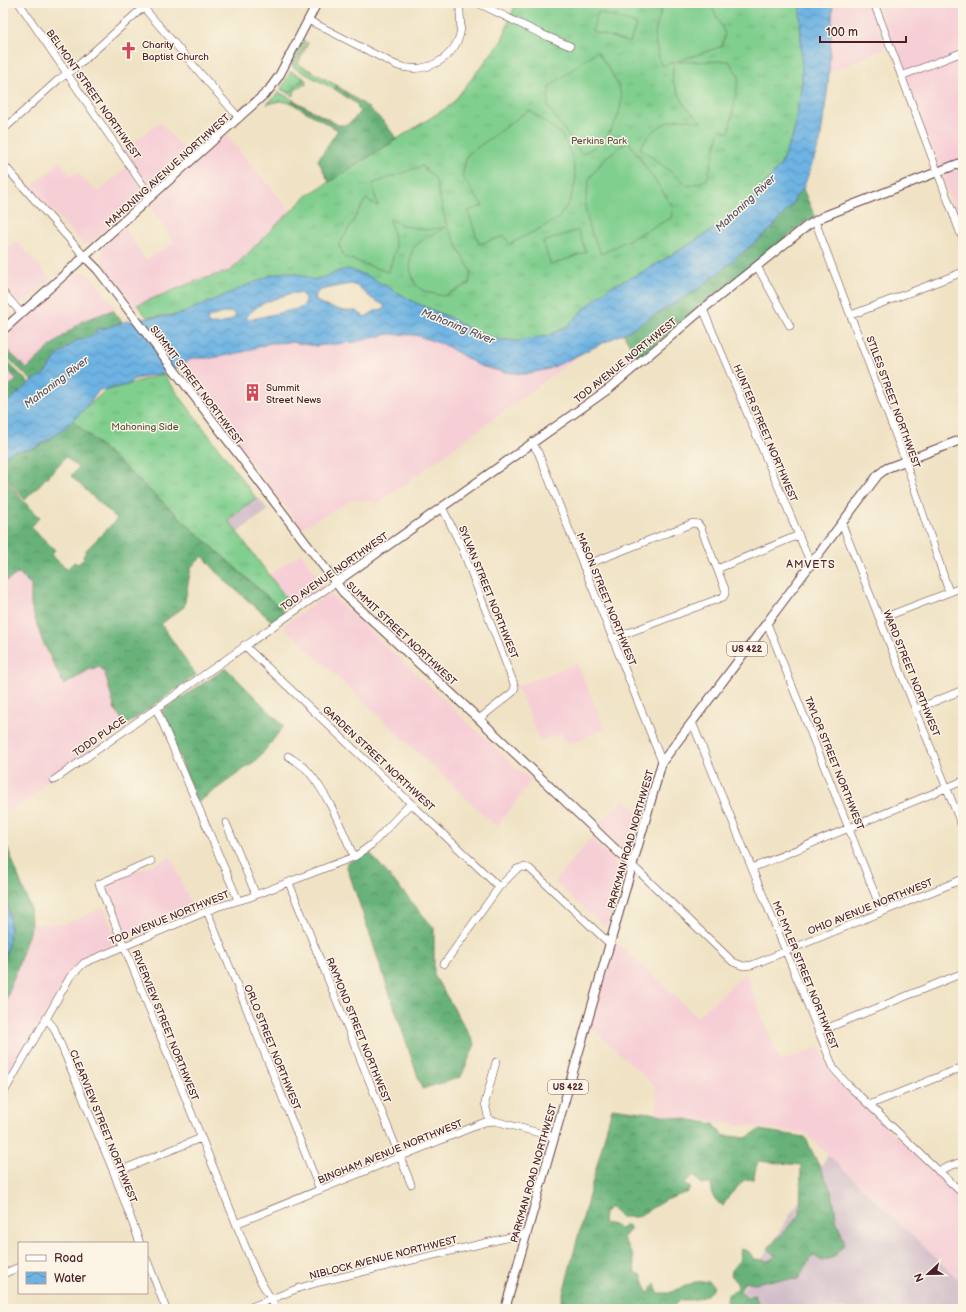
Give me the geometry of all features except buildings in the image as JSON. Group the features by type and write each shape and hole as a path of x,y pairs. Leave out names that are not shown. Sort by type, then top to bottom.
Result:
{"main road":[{"name":"MAHONING AVENUE NORTHWEST","path":"3,330 268,91 275,83 317,3"},
{"name":"TOD AVENUE NORTHWEST","path":"335,583 610,388 703,309 807,226 824,216 963,162"},
{"name":"SUMMIT STREET NORTHWEST","path":"85,257 98,270 335,583 354,604 632,865"},
{"name":"PARKMAN ROAD NORTHWEST","path":"505,1309 662,762 878,475 887,468 905,460 963,439"}],"street":[{"name":"BELMONT STREET NORTHWEST","path":"19,3 151,197"},
{"path":"308,20 396,65 408,69 416,69 434,64 444,58 453,48 461,27 460,3"},
{"path":"478,3 538,33 570,46"},
{"path":"874,3 963,240"},
{"path":"3,130 145,5 239,118"},
{"path":"901,76 963,52"},
{"name":"SUMMIT STREET NORTHWEST","path":"3,164 85,257"},
{"name":"STILES STREET NORTHWEST","path":"816,221 905,460 949,592"},
{"path":"757,266 790,326"},
{"path":"851,315 963,272"},
{"path":"3,292 22,314"},
{"name":"HUNTER STREET NORTHWEST","path":"703,309 811,564"},
{"name":"MASON STREET NORTHWEST","path":"532,443 538,452 662,762"},
{"name":"SYLVAN STREET NORTHWEST","path":"442,507 462,548 515,687 513,692 478,719"},
{"path":"583,566 695,523 701,528 725,589 725,594 723,597 612,639"},
{"name":"WARD STREET NORTHWEST","path":"842,524 963,829"},
{"path":"717,569 798,535"},
{"name":"TOD AVENUE NORTHWEST","path":"3,1094 70,977 79,967 90,960 207,911 238,900 156,708 244,645 335,583"},
{"path":"880,619 963,587"},
{"name":"TAYLOR STREET NORTHWEST","path":"767,623 850,827 882,912"},
{"name":"GARDEN STREET NORTHWEST","path":"244,645 499,886"},
{"path":"916,709 963,690"},
{"name":"TODD PLACE","path":"54,780 156,708"},
{"name":"MC MYLER STREET NORTHWEST","path":"692,722 828,1057 838,1075 963,1194"},
{"path":"288,756 308,770 326,797 338,819 354,857"},
{"path":"752,868 963,781"},
{"path":"238,900 256,895 354,857 372,844 411,802"},
{"path":"226,823 256,895"},
{"name":"RIVERVIEW STREET NORTHWEST","path":"151,861 99,884 236,1224"},
{"name":"SUMMIT STREET NORTHWEST","path":"632,865 733,962 739,965"},
{"path":"444,964 499,886 517,869 523,867 530,870 610,944"},
{"name":"OHIO AVENUE NORTHWEST","path":"739,965 752,965 963,879"},
{"name":"RAYMOND STREET NORTHWEST","path":"289,882 411,1184"},
{"name":"ORLO STREET NORTHWEST","path":"207,911 320,1190"},
{"path":"818,1032 963,973"},
{"name":"CLEARVIEW STREET NORTHWEST","path":"46,1018 54,1028 114,1173 140,1242"},
{"path":"496,1062 485,1103 489,1121 495,1121 554,1137"},
{"path":"869,1105 963,1067"},
{"name":"BINGHAM AVENUE NORTHWEST","path":"236,1224 489,1121"},
{"path":"114,1173 201,1138"},
{"path":"938,1171 963,1161"},
{"path":"236,1224 259,1279 276,1309"},
{"name":"NIBLOCK AVENUE NORTHWEST","path":"246,1309 320,1282 527,1233"},
{"path":"148,1263 166,1309"},
{"path":"3,1274 18,1267"}],"shaded area":[{"path":"833,3 869,3 886,48 829,73"},
{"path":"877,3 963,3 963,158 943,168 939,167 937,163"},
{"path":"160,122 190,157 157,187 151,187 147,185 123,151"},
{"path":"226,135 291,211 230,271 196,281 135,306 105,267 102,257 104,247 124,227 146,260 174,243 149,205"},
{"path":"60,162 71,176 77,172 97,192 127,167 143,191 143,194 90,243 84,245 31,187"},
{"path":"963,168 963,234 943,179 946,173"},
{"path":"17,241 50,279 26,303 15,301 3,288 3,252"},
{"path":"80,272 90,275 116,308 82,321 52,345 27,369 3,346 3,336"},
{"path":"3,299 9,306 12,316 3,325"},
{"path":"389,334 415,335 445,345 480,366 504,372 526,374 549,369 583,353 379,503 353,499 302,528 201,397 183,368 183,363 193,358 212,358 243,352 270,343 291,342 316,346 355,342"},
{"path":"3,364 17,380 3,390"},
{"path":"258,497 268,510 237,533 228,519"},
{"path":"301,553 322,582 322,586 293,607 269,575"},
{"path":"19,573 31,585 31,606 42,640 64,684 90,669 100,667 105,673 115,710 126,725 44,784 31,798 3,814 3,583"},
{"path":"329,593 531,781 497,827 283,626"},
{"path":"577,663 605,729 570,744 560,734 540,741 520,693 515,687"},
{"path":"623,800 641,812 633,843 630,847 626,848 598,823"},
{"path":"591,838 619,866 623,873 623,879 606,928 554,882"},
{"path":"171,857 195,913 130,940 124,938 102,886"},
{"path":"104,907 115,936 116,942 114,946 91,956 72,969 3,1088 3,1004 7,998 31,928 31,924 66,924"},
{"path":"617,942 697,1017 745,973 780,1062 819,1047 834,1078 963,1200 963,1284 805,1133 657,1114 656,1087 595,1031 589,1030"},
{"path":"828,1155 963,1284 963,1309 733,1309 743,1289"}],"green space":[{"name":"Perkins Park","path":"516,3 800,3 802,83 794,132 781,164 757,194 727,221 647,270 610,287 583,310 568,326 548,336 517,341 495,339 474,331 446,316 416,303 368,276 338,271 328,276 313,280 224,296 181,314 147,317 137,305 196,281 230,271 308,195 451,105 502,40"},
{"path":"665,3 710,3 725,34 722,46 676,62 729,61 739,77 729,133 720,129 707,180 689,186 640,148 648,137 661,125 680,119 702,122 685,106 672,80 674,62 661,66 654,36 662,7"},
{"path":"598,12 636,24 630,43 592,31"},
{"path":"303,40 305,41 292,66 290,63"},
{"path":"307,42 308,43 298,64 336,85 336,90 293,67"},
{"path":"597,51 611,72 620,90 621,106 613,125 606,136 599,144 582,154 548,107 549,87"},
{"path":"291,71 302,77 302,81 298,83 292,91 287,92 281,89"},
{"path":"302,77 305,79 306,85 303,83 300,88 297,87 293,96 281,89 287,92 292,91 298,83 302,81"},
{"path":"336,85 365,105 384,122 397,139 329,182 318,160 338,130 291,103 293,101 338,125 347,125 360,111 357,108 358,105 336,90"},
{"path":"279,92 338,125 293,101 291,103 280,101 267,104"},
{"path":"529,110 561,134 572,156 576,180 570,201 558,219 510,244 504,236 479,244 468,211 483,206 462,177 467,155"},
{"path":"628,141 673,207 671,218 601,254 589,227 585,206 589,179 605,158"},
{"path":"422,166 435,178 447,227 471,271 469,284 443,296 424,291 418,287 412,276 410,264 412,252 417,244 445,227 427,230 405,226 390,219 396,248 388,272 344,257 339,245 366,199 378,206 372,184"},
{"path":"803,189 815,217 807,221 638,358 623,333 700,288 771,229 792,205 796,196"},
{"path":"578,230 586,252 551,265 543,242"},
{"path":"113,310 122,322 102,330 99,328 90,337 83,340 77,340 56,357 44,374 32,381 3,353 3,346 27,369 52,345 82,321"},
{"path":"3,358 29,383 3,406 3,390 17,380 3,364"},
{"name":"Mahoning Side","path":"163,374 256,498 228,520 290,603 281,609 72,420 105,391"},
{"path":"72,420 285,613 273,622 223,579 203,556 191,567 184,607 161,624 196,675 126,725 115,710 105,673 100,667 90,669 64,685 42,640 31,606 31,585 19,573 3,583 3,476 23,501 40,517 31,527 55,550 51,555 67,569 74,562 78,564 84,558 83,556 86,552 85,551 117,519 71,476 78,468 66,457 25,500 3,474 4,461 8,454 18,450 35,448 50,439"},
{"path":"226,668 284,726 258,759 197,803 162,711"},
{"path":"3,836 30,907 31,927 7,998 3,1004 3,962 8,944 10,925 8,906 3,889"},
{"path":"369,852 434,928 434,975 475,1044 461,1077 422,1089 346,864"},
{"path":"612,1108 714,1124 722,1135 746,1138 759,1130 805,1137 832,1192 837,1223 845,1243 834,1257 822,1261 813,1255 798,1279 755,1283 745,1281 740,1291 747,1297 755,1295 760,1309 727,1309 728,1295 737,1288 738,1284 730,1275 733,1268 739,1261 741,1249 748,1251 755,1259 769,1261 775,1256 768,1248 800,1215 801,1165 758,1161 753,1179 744,1180 729,1196 723,1206 713,1197 711,1184 701,1184 694,1175 684,1183 690,1187 688,1192 665,1200 637,1217 620,1217 611,1206 604,1213 603,1223 615,1225 620,1229 626,1225 631,1229 623,1238 633,1256 635,1272 642,1276 648,1294 655,1284 658,1293 669,1293 695,1282 709,1281 714,1287 707,1295 691,1300 681,1300 674,1305 672,1309 559,1309"}],"water":[{"name":"Mahoning River","path":"800,3 833,3 828,86 820,142 803,189 796,196 792,205 771,229 700,288 628,331 549,369 526,374 504,372 480,366 445,345 415,335 389,334 355,342 316,346 291,342 270,343 243,352 212,358 193,358 172,371 131,380 130,384 105,391 100,389 87,406 63,429 33,448 11,452 3,461 3,406 29,383 44,374 56,357 77,340 87,338 97,332 96,329 99,328 102,330 121,323 181,314 271,275 286,272 298,274 313,280 348,269 368,276 416,303 446,316 474,331 495,339 517,341 548,336 568,326 583,310 610,287 647,270 727,221 757,194 781,164 794,132 802,83","holes":["351,284 360,288 385,306 383,309 375,311 365,317 356,311 345,311 325,306 315,300 316,294 320,290","292,293 300,293 305,298 305,304 301,308 248,320 246,319 254,309 273,299","227,312 233,312 236,316 227,321 212,324 209,324 207,321 209,317"]},
{"path":"3,889 8,906 10,925 8,944 3,962"}],"place":[{"name":"Charity Baptist Church","path":"129,50"},
{"name":"Summit Street News","path":"253,393"}],"district":[{"name":"AMVETS","path":"811,564"}]}
